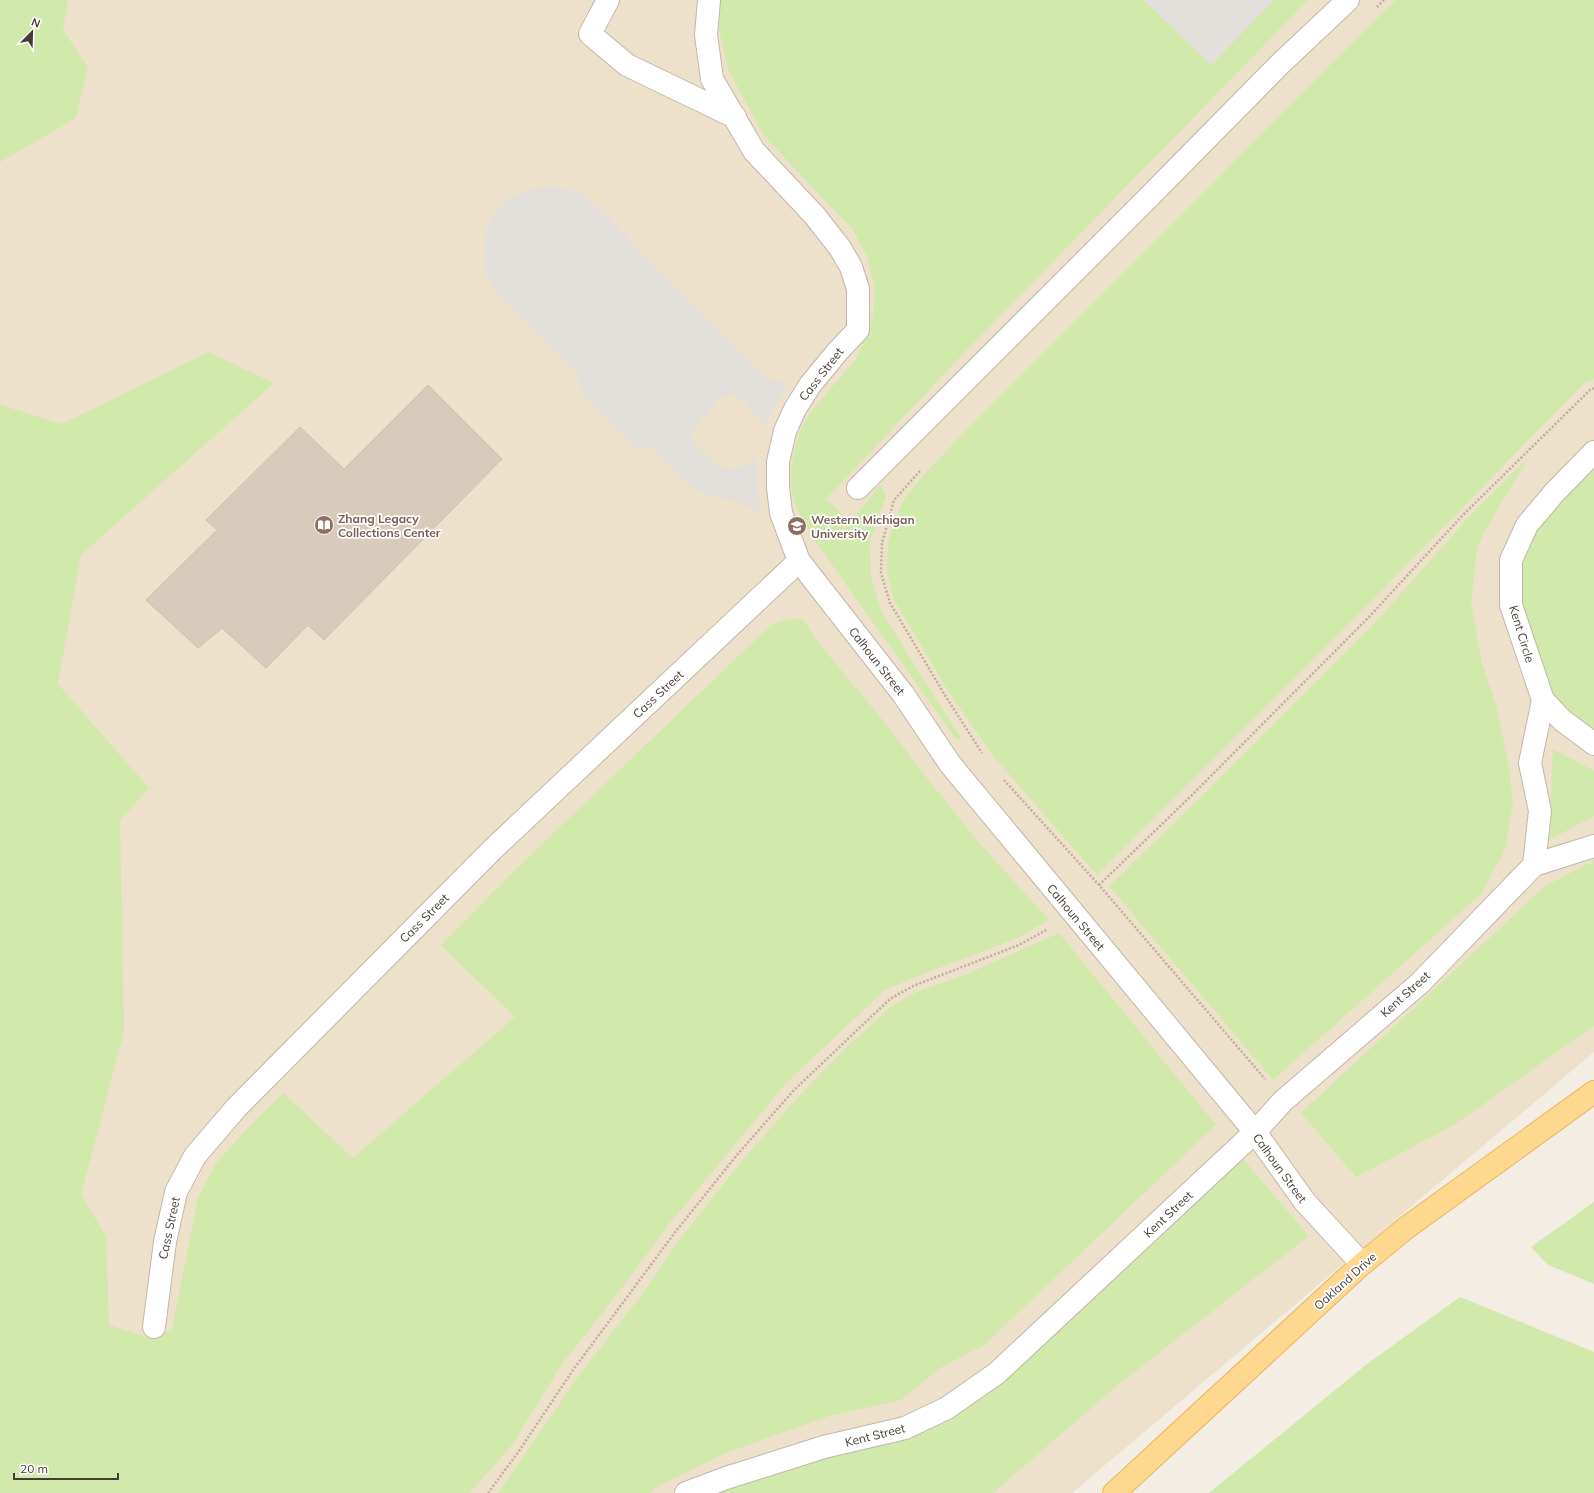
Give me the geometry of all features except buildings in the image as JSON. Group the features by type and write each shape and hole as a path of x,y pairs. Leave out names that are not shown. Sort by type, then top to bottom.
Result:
{"main road":[{"name":"Oakland Drive","path":"1114,1493 1362,1264 1406,1228 1594,1092"}],"street":[{"path":"608,0 590,34 627,65 735,118"},
{"name":"Cass Street","path":"154,1328 165,1242 176,1192 195,1156 236,1108 493,849 799,561 781,513 778,487 778,462 785,431 795,409 810,385 838,351 858,330 858,289 851,267 840,248 815,216 754,151 712,79 706,35 709,0"},
{"path":"858,488 1280,64 1348,0"},
{"name":"Kent Circle","path":"1594,452 1554,493 1527,525 1511,560 1511,605 1543,700 1562,720 1594,744"},
{"name":"Calhoun Street","path":"799,561 903,694 950,764 1255,1132 1305,1202 1362,1264"},
{"path":"1534,864 1540,811 1530,763 1543,700"},
{"name":"Kent Street","path":"686,1493 726,1478 824,1447 905,1428 947,1408 997,1373 1255,1132 1283,1101 1420,983 1534,864 1594,846"}],"path":[{"path":"1374,11 1384,0"},
{"path":"1099,885 1191,796 1362,623 1463,515 1590,390 1594,388"},
{"path":"922,469 894,500 882,543 881,574 890,603 946,697 986,760"},
{"path":"1001,777 1099,885 1283,1101"},
{"path":"488,1493 519,1451 573,1370 676,1231 737,1155 794,1090 890,999 913,986 1020,945 1054,926"}],"shaded area":[{"name":"Western Michigan University","path":"0,0 1594,0 1594,1052 1072,1493 0,1493"},
{"path":"1144,0 1274,0 1211,65"},
{"path":"557,186 579,192 605,213 657,268 767,378 779,382 789,382 764,425 762,425 758,417 742,399 735,394 727,394 690,432 691,440 702,453 723,467 736,468 743,466 755,457 757,458 759,511 735,501 699,492 683,479 657,452 650,447 638,449 631,444 582,394 577,372 506,302 486,276 484,241 487,227 497,212 507,200 522,193 537,188"}],"green space":[{"path":"0,0 68,0 63,30 88,68 76,118 0,162"},
{"path":"720,0 1144,0 1211,65 1274,0 1308,0 964,353 826,499 850,522 881,484 886,496 870,541 871,576 881,611 962,739 956,739 818,545 796,507 791,487 792,464 798,435 808,415 856,359 873,316 875,290 867,256 853,230 765,137 729,71 719,30"},
{"path":"1395,0 1594,0 1594,379 1584,383 1361,612 1097,875 993,756 950,694 894,600 887,572 888,542 902,502 921,478"},
{"path":"209,352 274,383 81,555 58,684 149,788 120,820 124,1031 81,1195 106,1236 109,1325 153,1339 172,1329 198,1198 215,1165 236,1141 283,1093 353,1158 515,1017 441,945 517,868 771,625 789,619 803,619 817,641 881,718 980,844 1049,920 1017,938 885,990 786,1083 669,1224 622,1288 562,1364 511,1446 470,1493 0,1493 0,405 62,424"},
{"path":"1529,457 1486,529 1477,548 1471,604 1482,663 1496,705 1508,761 1513,801 1505,850 1481,894 1273,1080 1109,886 1198,800 1374,624 1467,519"},
{"path":"1594,462 1594,732 1569,715 1552,692 1532,646 1518,603 1518,562 1533,528"},
{"path":"1553,749 1594,771 1594,816 1549,840"},
{"path":"1594,860 1594,1026 1454,1125 1356,1177 1301,1113 1544,887"},
{"path":"1059,933 1216,1125 984,1345 940,1368 901,1400 829,1416 725,1453 660,1485 649,1493 498,1493 580,1374 640,1297 683,1235 744,1158 801,1094 847,1047 894,1004 917,992 967,974"},
{"path":"1243,1159 1309,1236 1119,1384 993,1493 718,1493 728,1488 826,1457 907,1440 952,1416 1004,1379"},
{"path":"1594,1202 1594,1284 1548,1265 1531,1247"},
{"path":"1460,1297 1594,1352 1594,1493 1209,1493 1367,1364"}],"place":[{"name":"Zhang Legacy Collections Center","path":"324,525"},
{"name":"Western Michigan University","path":"797,526"}]}
